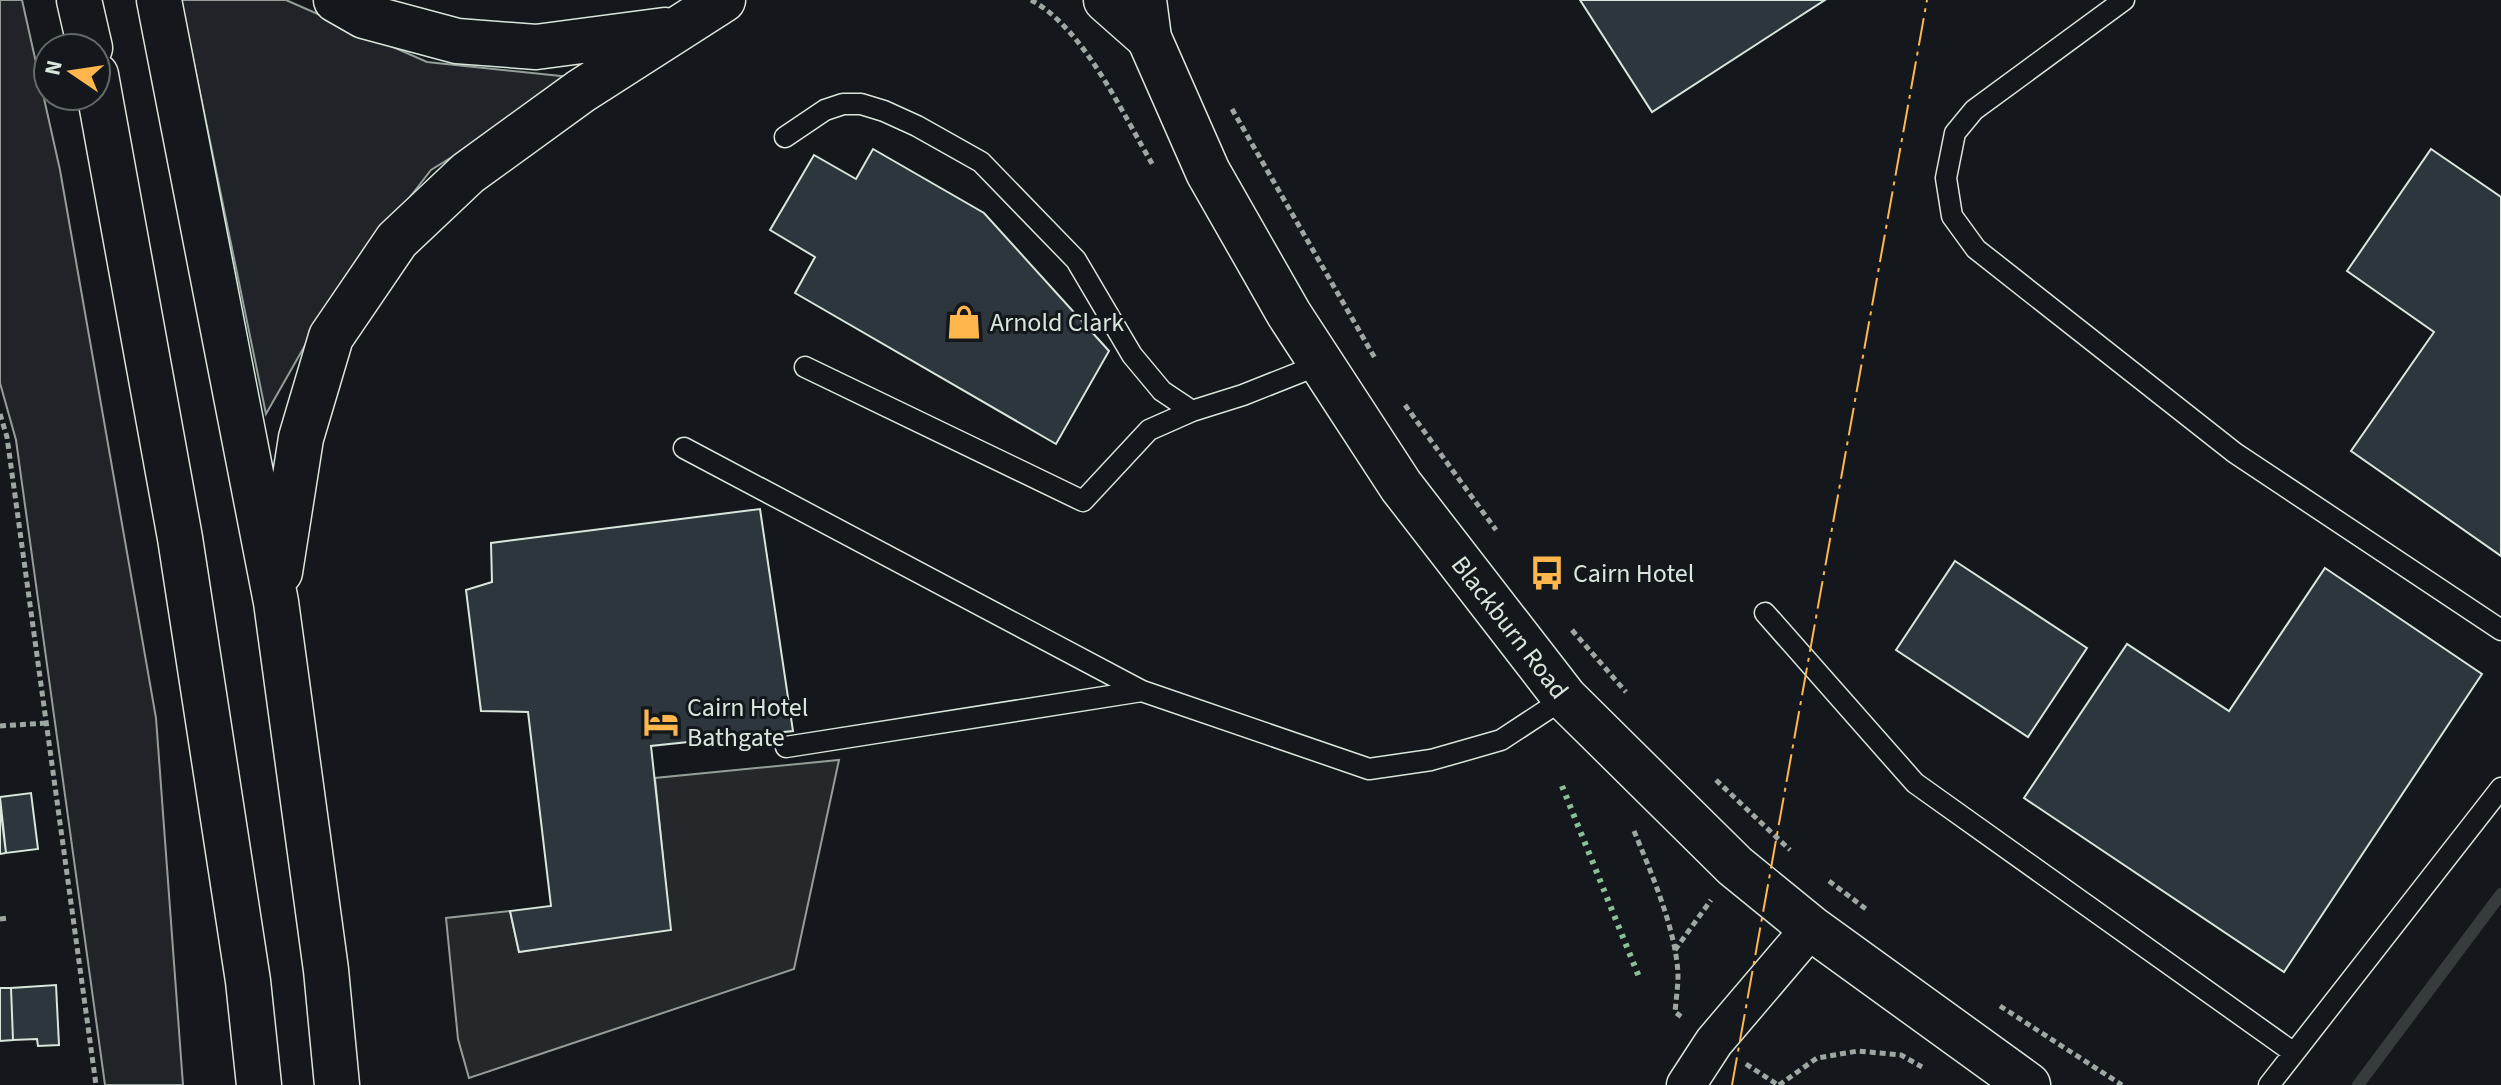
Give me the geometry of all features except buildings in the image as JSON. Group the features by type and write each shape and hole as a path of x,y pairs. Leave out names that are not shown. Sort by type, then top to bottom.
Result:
{"main road":[{"path":"79,0 86,32"},
{"path":"159,0 276,602 326,970 337,1085"},
{"path":"336,0 364,16 457,41 536,47 676,29"},
{"path":"276,602 301,438 331,337 397,240 468,173 581,91 723,0"},
{"name":"Blackburn Road","path":"1106,0 1146,19 1208,172 1289,314 1401,486 1565,698 1735,866 1811,928 2028,1085"},
{"path":"103,112 180,538 248,981 259,1085"}],"street":[{"path":"1686,1085 1714,1042 1811,928"}],"lane":[{"path":"2124,0 1974,110 1955,133 1946,178 1952,216 1976,249 2235,453 2501,630"},
{"path":"785,137 825,110 843,104 861,104 917,126 981,162 1076,260 1132,355 1162,391 1192,411"},
{"path":"805,367 1083,501 1149,430 1321,364"},
{"path":"684,448 1142,691 1369,769 1431,760 1501,740 1565,698"},
{"path":"1765,613 1915,783 2294,1053"},
{"path":"786,747 1142,691"},
{"path":"2269,1085 2501,788"}],"path":[{"path":"1225,98 1258,150 1380,367"},
{"path":"1397,394 1499,535"},
{"path":"0,414 7,437 96,1085"},
{"path":"1565,622 1637,704"},
{"path":"0,726 46,723"},
{"path":"1715,779 1793,852"},
{"path":"1829,881 1867,909"},
{"path":"0,919 8,918"},
{"path":"1997,1004 2122,1085"},
{"path":"1779,1085 1817,1058 1858,1051 1901,1055 1927,1070"}],"shaded area":[{"path":"0,0 22,0 32,45 32,112 47,112 60,170 156,718 183,1085 105,1085 16,440 0,383"},
{"path":"181,0 286,0 427,62 580,78 431,170 333,296 266,414"},
{"path":"839,760 794,969 469,1078 458,1039 446,918 510,911 519,952 670,929 655,778"}],"waterway":[{"path":"2358,1085 2501,894"}],"hedge":[{"path":"1562,786 1639,977"}],"power":[{"path":"1732,1085 1927,0"}],"place":[{"name":"Arnold Clark","path":"964,322"},
{"name":"Cairn Hotel","path":"1547,573"},
{"name":"Cairn Hotel Bathgate","path":"661,722"}]}
